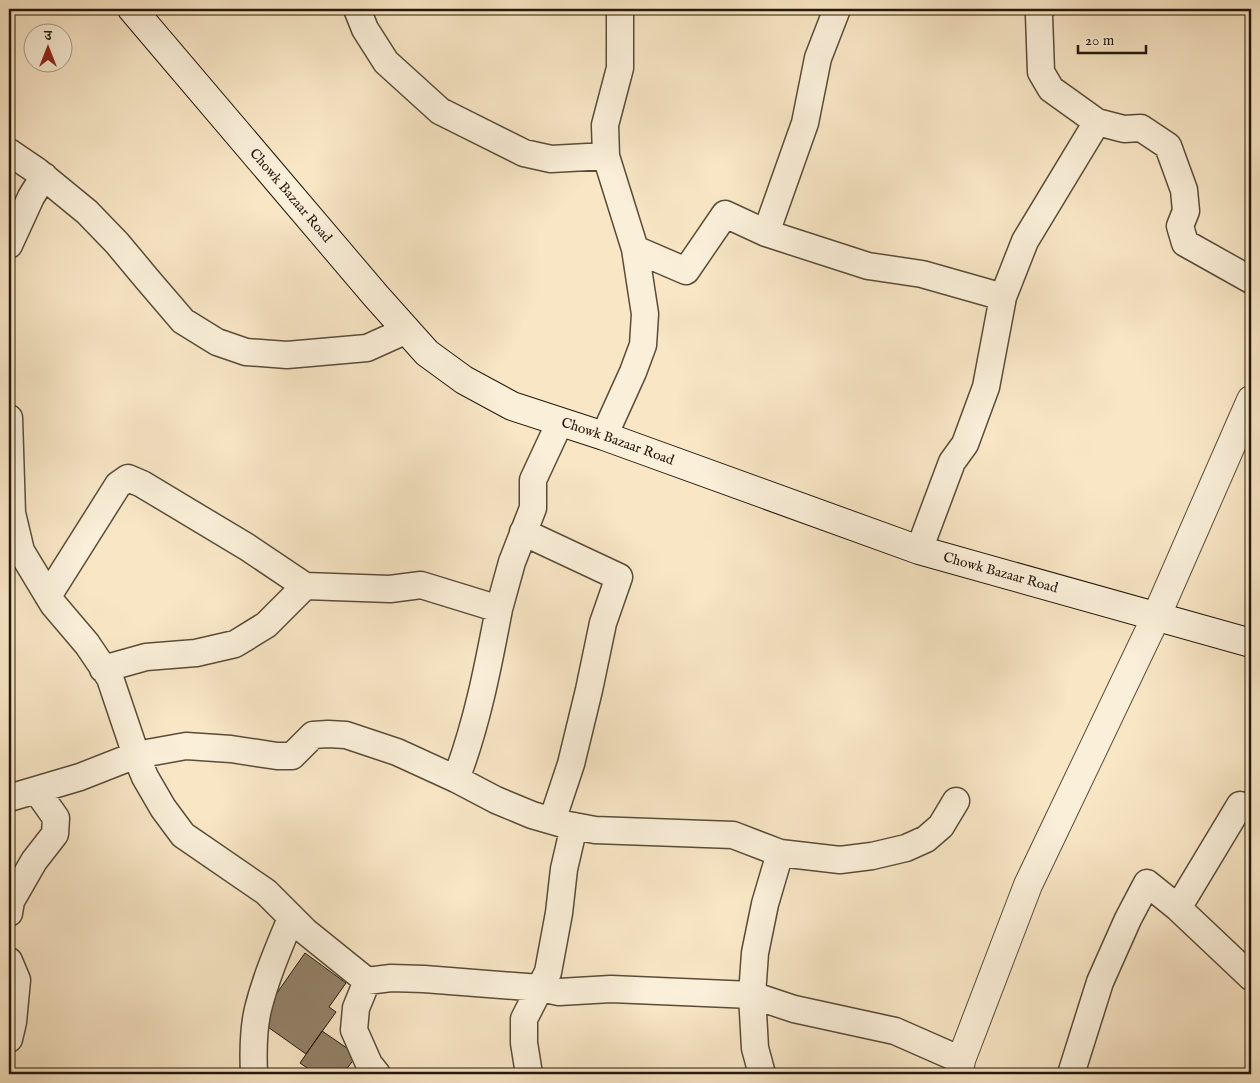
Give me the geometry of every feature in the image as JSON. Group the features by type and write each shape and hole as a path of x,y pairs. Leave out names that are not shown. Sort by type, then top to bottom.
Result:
{"main road":[{"name":"Chowk Bazaar Road","path":"132,9 376,296 427,353 464,380 512,406 604,436 919,550 1156,618 1251,643"},
{"path":"960,1067 1028,885 1156,618 1251,400"}],"street":[{"path":"357,9 365,29 386,62 440,111 524,153 551,159 606,156"},
{"path":"604,436 643,345 645,314 635,249 606,156 605,125 620,68 620,9"},
{"path":"766,233 805,123 818,58 837,9"},
{"path":"1041,9 1039,15 1041,72 1051,89 1097,122 1124,129 1141,128 1168,146 1184,190 1186,211 1180,226 1185,243 1251,280"},
{"path":"919,550 952,462 965,444 986,387 1003,298 1026,241 1097,122"},
{"path":"9,152 44,176 87,212 117,243 183,321 218,342 246,352 287,355 368,348 407,330"},
{"path":"9,245 44,176"},
{"path":"635,249 686,271 725,214 766,233 868,266 922,274 1003,298"},
{"path":"9,418 12,513 21,551 48,596 110,678 145,778 163,808 182,835 266,892 291,918 368,981 391,978 424,979 540,988 559,992 611,989 752,995 794,1009 895,1031 960,1067"},
{"path":"456,779 478,712 499,609 512,562 533,508 533,480 560,422"},
{"path":"48,596 118,485 128,478 142,484 247,547 306,586 390,589 421,585 499,609"},
{"path":"523,532 619,577 603,624 571,764 563,823 564,869 548,972 524,1019 524,1043 529,1074"},
{"path":"103,668 146,657 196,653 235,644 266,625 306,586"},
{"path":"9,798 80,777 136,755 186,746 292,756 313,735 328,734 346,735 397,752 496,800 532,815 563,823 595,830 622,832 733,835 780,853 840,860 872,856 906,848 926,839 940,826 956,801"},
{"path":"9,912 10,901 34,861 55,834 56,818 37,791"},
{"path":"1178,908 1240,804"},
{"path":"762,1074 754,1048 752,995 755,953 765,904 780,853"},
{"path":"1071,1074 1100,982 1128,919 1147,883 1178,908 1251,976"},
{"path":"254,1074 253,1052 258,1009 291,918"},
{"path":"9,961 17,980 13,1022 9,1039"},
{"path":"368,981 356,1008 354,1030 368,1064 377,1074"}],"building":[{"path":"305,953 346,983 329,1007 336,1012 306,1054 258,1020"},
{"path":"322,1031 357,1055 343,1074 316,1074 300,1063"}]}
